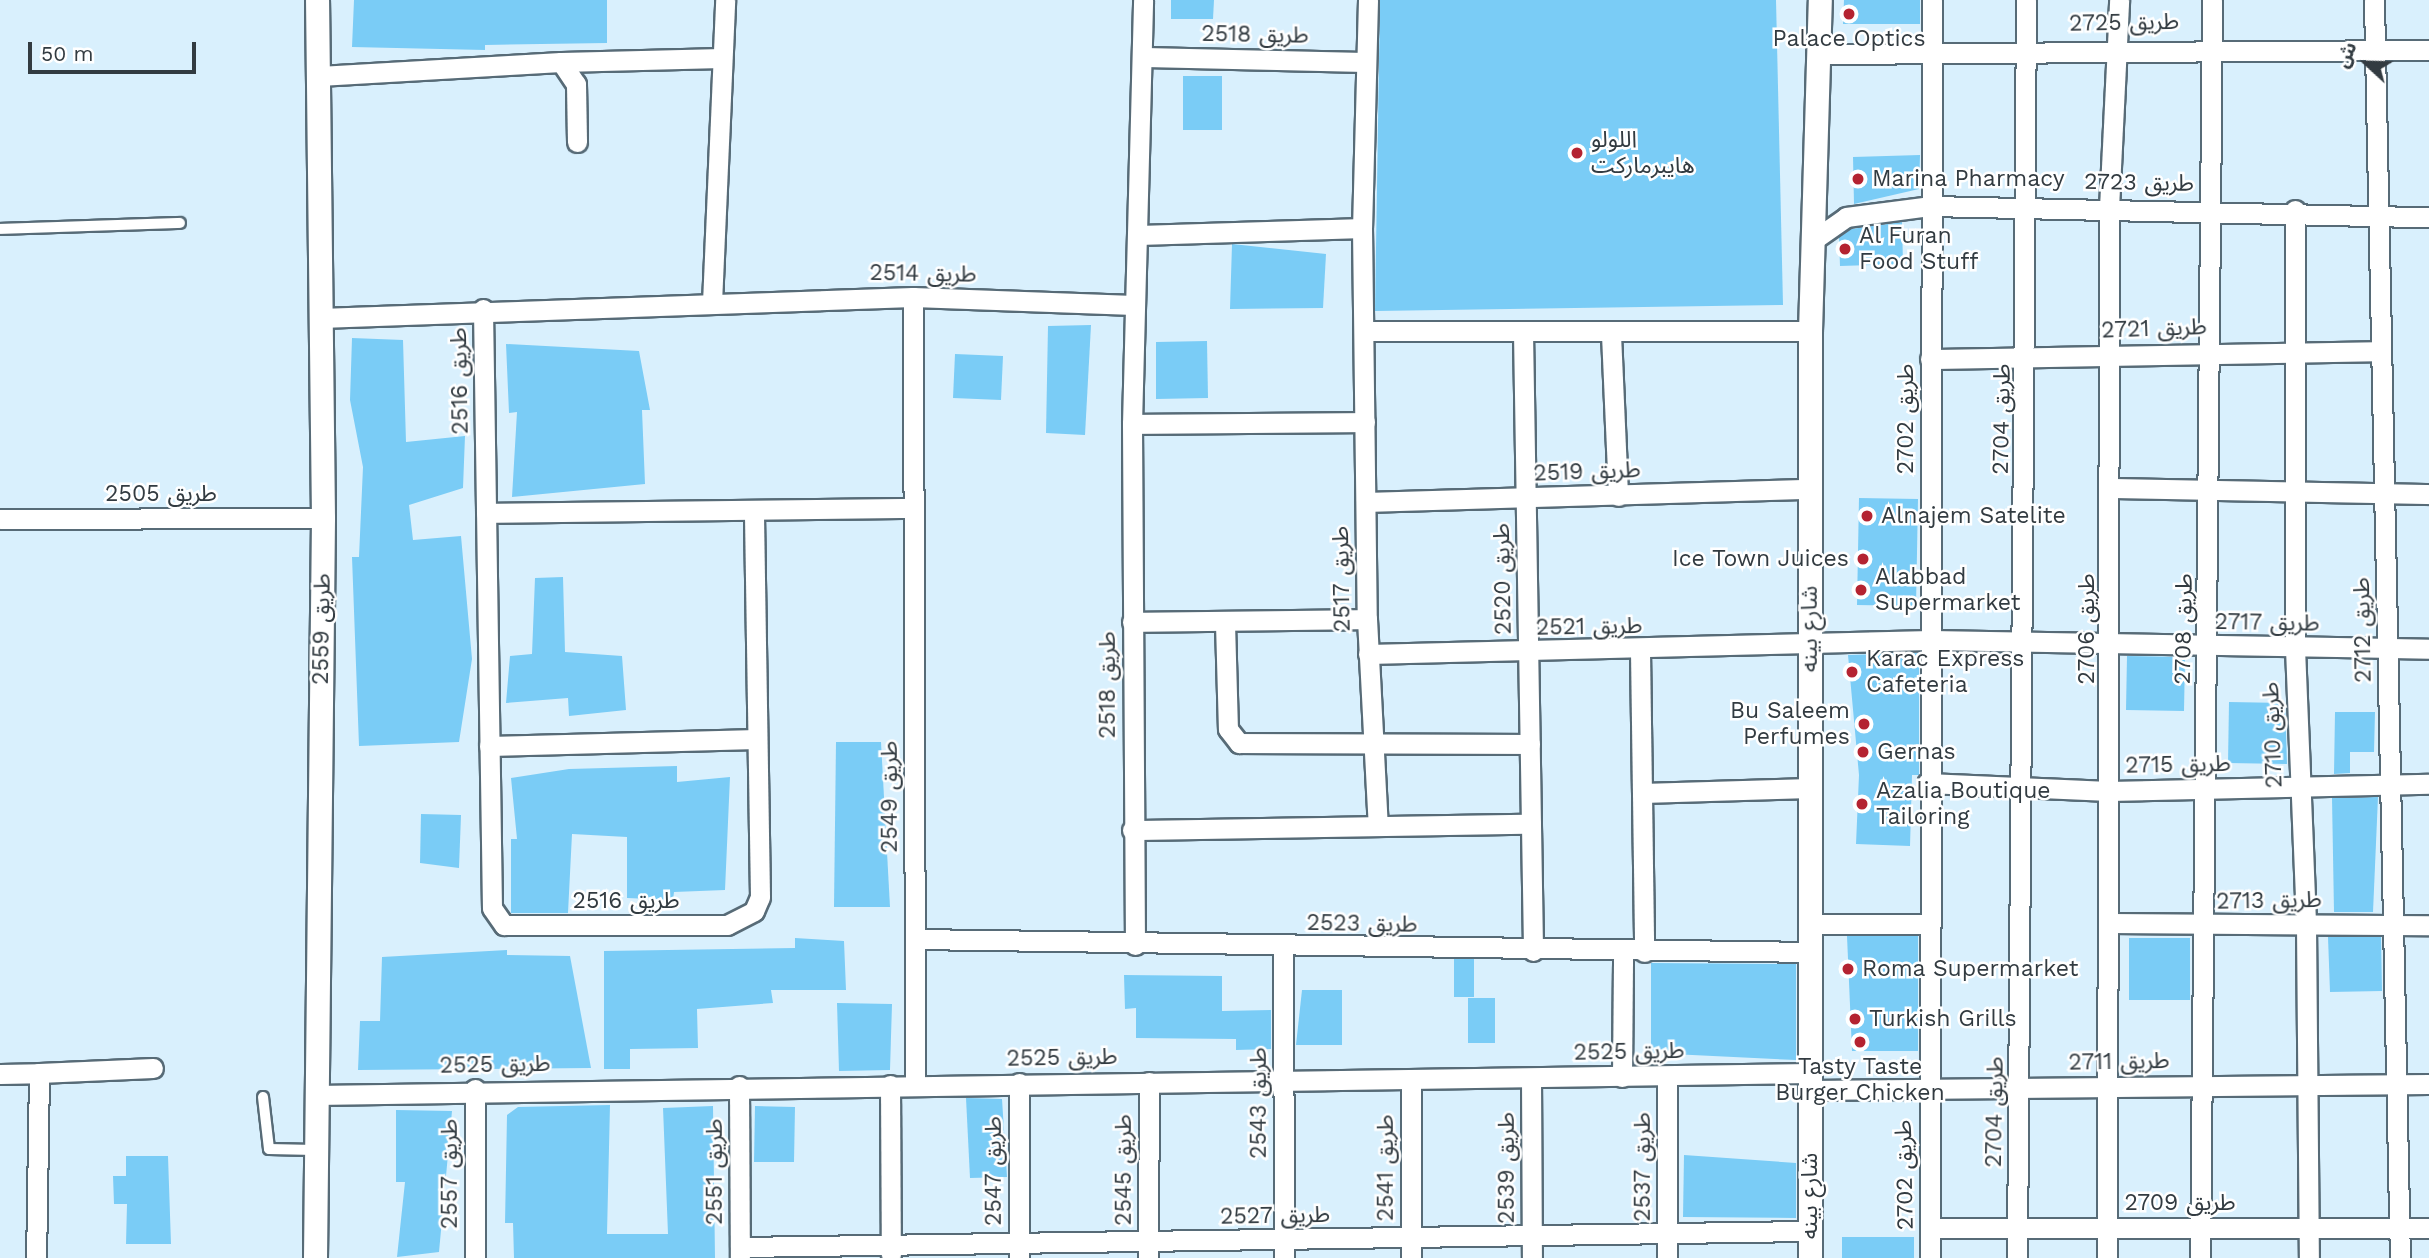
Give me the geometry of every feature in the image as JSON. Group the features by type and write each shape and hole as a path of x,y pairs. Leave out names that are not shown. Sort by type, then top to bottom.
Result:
{"street":[{"name":"طريق 2559","path":"315,1258 323,518 317,0"},
{"path":"712,303 725,0"},
{"name":"طريق 2518","path":"1135,946 1132,830 1132,424 1134,305 1140,235 1143,0"},
{"name":"طريق 2517","path":"1368,0 1362,228 1367,619 1378,826"},
{"name":"شارع بينه","path":"1810,1258 1810,331 1815,239 1820,0"},
{"name":"طريق 2702","path":"1930,1258 1927,783 1931,640 1932,0"},
{"name":"طريق 2704","path":"2017,1258 2024,789 2026,0"},
{"name":"طريق 2706","path":"2108,1258 2109,790 2113,641 2109,208 2119,47 2119,0"},
{"name":"طريق 2708","path":"2200,1258 2211,490 2212,0"},
{"name":"طريق 2712","path":"2374,0 2395,925 2394,1083 2400,1258"},
{"name":"طريق 2725","path":"1819,54 2210,46 2429,50"},
{"name":"طريق 2518","path":"1143,57 1366,62"},
{"path":"319,76 561,62 722,58"},
{"path":"561,62 576,84 577,142"},
{"name":"طريق 2723","path":"1815,239 1846,217 1931,206 2210,208 2429,217"},
{"name":"طريق 2710","path":"2295,210 2295,648 2306,925 2309,1258"},
{"path":"1140,235 1362,228"},
{"name":"طريق 2514","path":"320,318 483,309 913,297 1134,305"},
{"name":"طريق 2549","path":"913,297 915,1085"},
{"name":"طريق 2516","path":"483,309 492,908 504,925 727,925 742,922 760,897 754,513"},
{"path":"1364,331 1611,334 1810,331"},
{"name":"طريق 2520","path":"1523,332 1533,951"},
{"path":"1611,334 1618,496"},
{"name":"طريق 2721","path":"1930,359 2210,351 2380,351"},
{"path":"1132,424 1365,422"},
{"path":"2110,488 2429,494"},
{"name":"طريق 2519","path":"1366,502 1810,489"},
{"path":"486,513 754,513 913,508"},
{"name":"طريق 2505","path":"0,519 323,518"},
{"path":"1132,622 1225,623 1367,619"},
{"path":"1225,623 1228,729 1239,743 1530,744"},
{"name":"طريق 2717","path":"1811,645 1931,640 2113,641 2208,647 2429,649"},
{"name":"طريق 2521","path":"1368,654 1640,651 1811,645"},
{"path":"1640,651 1644,952"},
{"path":"489,746 757,739"},
{"name":"طريق 2715","path":"1927,783 2024,789 2109,790 2429,784"},
{"path":"1642,793 1810,788"},
{"path":"1132,830 1531,824"},
{"path":"1810,923 1928,924"},
{"name":"طريق 2713","path":"2110,923 2206,927 2429,925"},
{"name":"طريق 2523","path":"915,939 1135,946 1809,952"},
{"name":"طريق 2543","path":"1283,947 1284,1249"},
{"path":"1622,1077 1623,952"},
{"path":"0,1074 153,1068"},
{"path":"36,1258 39,1073"},
{"name":"طريق 2525","path":"315,1096 475,1089 1667,1076 1810,1082"},
{"name":"طريق 2537","path":"1667,1076 1667,1258"},
{"name":"طريق 2539","path":"1531,1078 1532,1258"},
{"name":"طريق 2541","path":"1410,1248 1411,1079"},
{"name":"طريق 2545","path":"1148,1250 1149,1082"},
{"name":"طريق 2711","path":"1810,1082 1928,1087 2429,1084"},
{"name":"طريق 2547","path":"1018,1083 1019,1251"},
{"path":"890,1085 891,1252"},
{"name":"طريق 2551","path":"739,1087 740,1253"},
{"name":"طريق 2557","path":"475,1089 475,1258"},
{"name":"طريق 2709","path":"1930,1228 2429,1228"},
{"name":"طريق 2527","path":"740,1253 1410,1248 1532,1237 1810,1231"}],"lane":[{"path":"0,229 180,223"},
{"path":"262,1097 269,1149 315,1150"}],"building":[{"path":"354,0 607,0 607,43 485,45 485,50 352,47"},
{"path":"1171,0 1214,0 1213,19 1171,19"},
{"name":"اللولو هايبرماركت","path":"1380,0 1776,0 1783,305 1375,311"},
{"path":"1844,0 1920,0 1920,24 1843,24"},
{"path":"1183,76 1222,76 1222,130 1183,130"},
{"path":"1920,155 1919,189 1854,204 1853,157"},
{"path":"1902,222 1903,264 1840,266 1839,237 1851,229"},
{"path":"1232,244 1326,254 1323,308 1230,309"},
{"path":"1091,325 1085,435 1046,433 1048,326"},
{"path":"352,338 403,340 406,442 465,436 463,488 409,505 413,540 461,536 472,659 459,742 359,746 352,557 359,557 363,467 350,400"},
{"path":"1207,341 1208,398 1156,399 1156,342"},
{"path":"506,344 639,351 650,410 642,410 645,484 512,497 517,412 509,413"},
{"path":"955,354 1003,356 1001,400 953,398"},
{"path":"1859,498 1918,499 1916,606 1857,605"},
{"path":"563,577 565,652 622,656 626,710 569,716 568,698 506,703 510,656 532,654 535,578"},
{"path":"1919,653 1919,775 1912,775 1910,846 1856,844 1859,775 1848,655"},
{"path":"2127,656 2185,657 2184,711 2126,710"},
{"path":"2229,702 2285,703 2287,764 2228,763"},
{"path":"2335,712 2375,712 2374,752 2350,752 2350,773 2334,774"},
{"path":"836,742 881,742 890,907 834,907"},
{"path":"677,766 677,782 730,777 725,890 674,892 673,900 627,898 627,837 572,834 568,913 511,913 511,839 517,839 511,778 569,769"},
{"path":"2378,797 2373,912 2334,912 2332,798"},
{"path":"421,814 461,815 459,868 420,863"},
{"path":"1847,936 1918,936 1918,1051 1852,1051"},
{"path":"2328,937 2381,937 2382,991 2330,992"},
{"path":"795,938 844,941 846,990 771,990 773,1003 697,1009 698,1048 630,1049 630,1069 604,1069 604,951 795,948"},
{"path":"2129,938 2190,938 2190,1000 2129,1000"},
{"path":"507,950 507,955 570,956 591,1068 358,1070 360,1021 380,1021 382,957"},
{"path":"1454,959 1474,959 1474,997 1454,997"},
{"path":"1651,963 1796,964 1796,1060 1651,1053"},
{"path":"1124,975 1222,976 1222,1011 1271,1010 1271,1049 1236,1050 1236,1039 1136,1038 1136,1008 1125,1009"},
{"path":"1302,990 1342,990 1342,1045 1296,1045"},
{"path":"1468,998 1495,998 1495,1043 1468,1043"},
{"path":"837,1003 892,1004 890,1070 839,1071"},
{"path":"966,1098 1002,1099 1007,1177 970,1178"},
{"path":"610,1105 607,1234 668,1234 663,1108 713,1106 715,1258 514,1258 513,1223 505,1223 507,1115 518,1107"},
{"path":"755,1106 795,1107 794,1162 754,1162"},
{"path":"396,1110 452,1111 439,1252 397,1257 405,1182 396,1182"},
{"path":"1684,1155 1796,1163 1796,1218 1683,1217"},
{"path":"126,1156 168,1156 171,1244 126,1244 127,1204 114,1204 113,1176 126,1176"},
{"path":"1842,1237 1914,1237 1914,1258 1842,1258"}],"place":[{"name":"Palace Optics","path":"1849,14"},
{"name":"اللولو هايبرماركت","path":"1577,153"},
{"name":"Marina Pharmacy","path":"1858,179"},
{"name":"Al Furan Food Stuff","path":"1845,249"},
{"name":"Alnajem Satelite","path":"1867,516"},
{"name":"Ice Town Juices","path":"1863,559"},
{"name":"Alabbad Supermarket","path":"1861,590"},
{"name":"Karac Express Cafeteria","path":"1852,672"},
{"name":"Bu Saleem Perfumes","path":"1864,724"},
{"name":"Gernas","path":"1863,752"},
{"name":"Azalia Boutique Tailoring","path":"1862,804"},
{"name":"Roma Supermarket","path":"1848,969"},
{"name":"Turkish Grills","path":"1855,1019"},
{"name":"Tasty Taste Burger Chicken","path":"1860,1042"}]}
